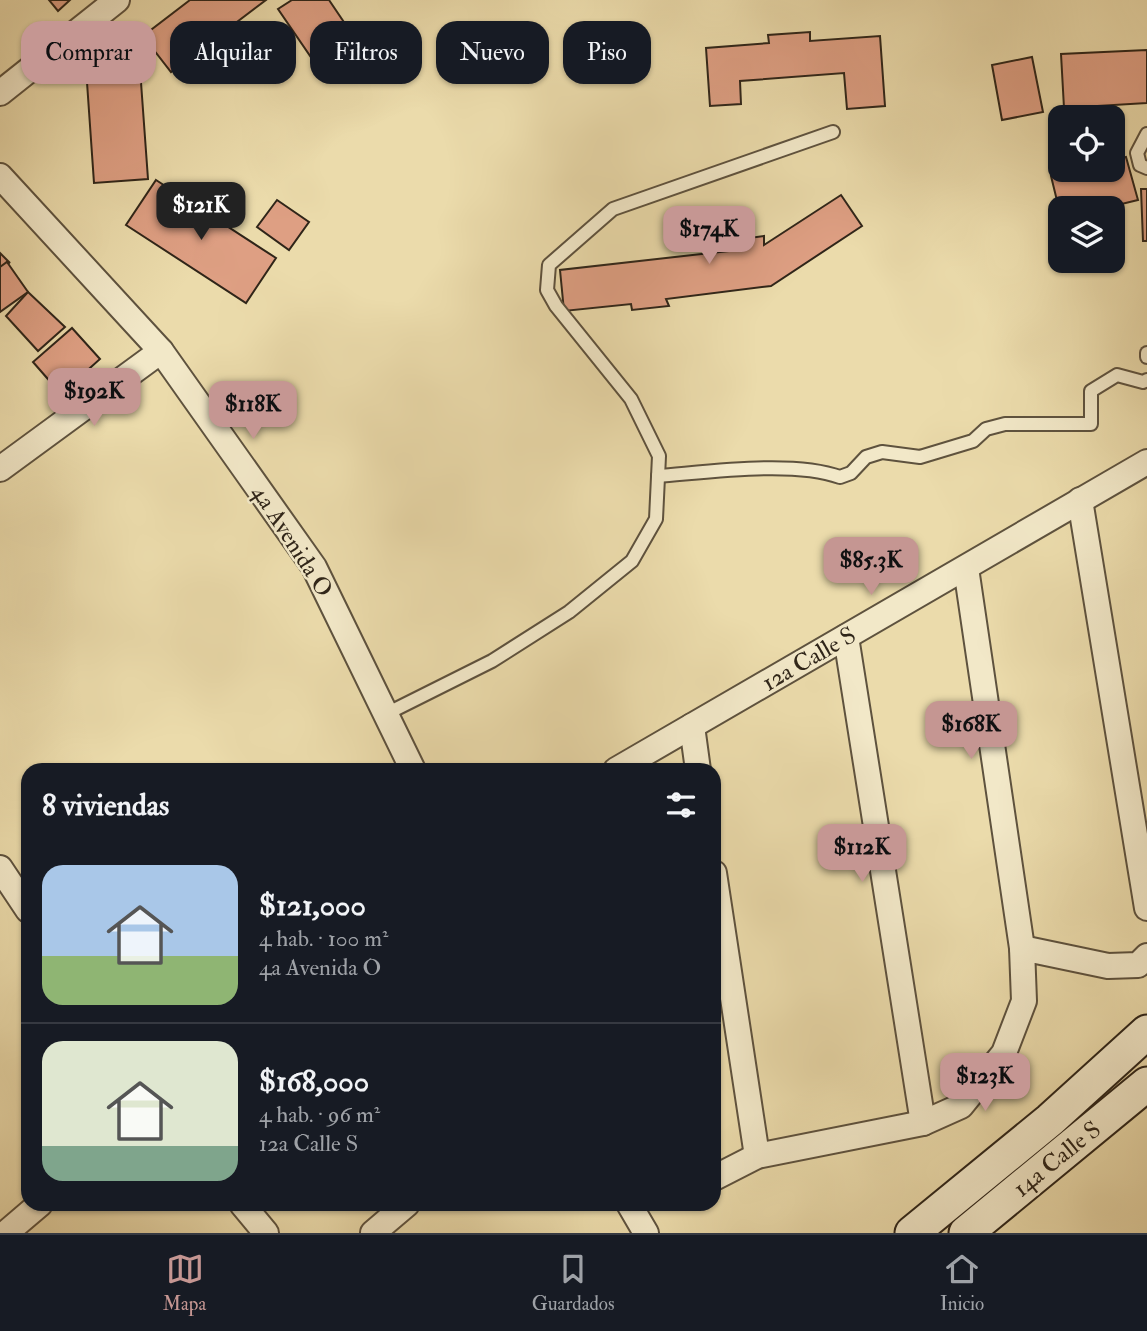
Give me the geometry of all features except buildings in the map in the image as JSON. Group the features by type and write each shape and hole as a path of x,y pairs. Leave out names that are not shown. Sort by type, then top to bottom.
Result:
{"street":[{"path":"0,93 117,0"},
{"name":"4a Avenida O","path":"0,176 161,351 314,567 410,763"},
{"path":"0,469 161,351"},
{"name":"12a Calle S","path":"628,763 1147,462"},
{"path":"1080,500 1147,908"},
{"path":"721,1174 758,1156 923,1123 961,1106 1004,1053 1024,1001 1022,948 966,568"},
{"path":"846,637 923,1123"},
{"path":"692,726 697,763"},
{"path":"0,868 21,900"},
{"path":"721,918 758,1156"},
{"path":"1022,948 1108,967 1138,965 1147,956"},
{"name":"14a Calle S","path":"912,1233 1049,1120 1147,1032"},
{"path":"1117,1059 1144,1086"},
{"name":"14a Calle S","path":"966,1233 1144,1086"},
{"path":"6,1233 32,1211"},
{"path":"248,1211 266,1233"},
{"path":"373,1233 399,1211"},
{"path":"633,1211 646,1233"}],"lane":[{"path":"386,714 492,661 569,612 632,561 656,519 659,456 631,399 556,306 547,290 549,265 613,209 833,132"},
{"path":"1147,134 1137,153 1140,165 1147,168"},
{"path":"658,475 758,469 829,473 840,477 851,473 866,457 882,452 920,457 973,441 986,429 1005,424 1091,424 1091,391 1117,375 1143,383 1147,380"}]}
